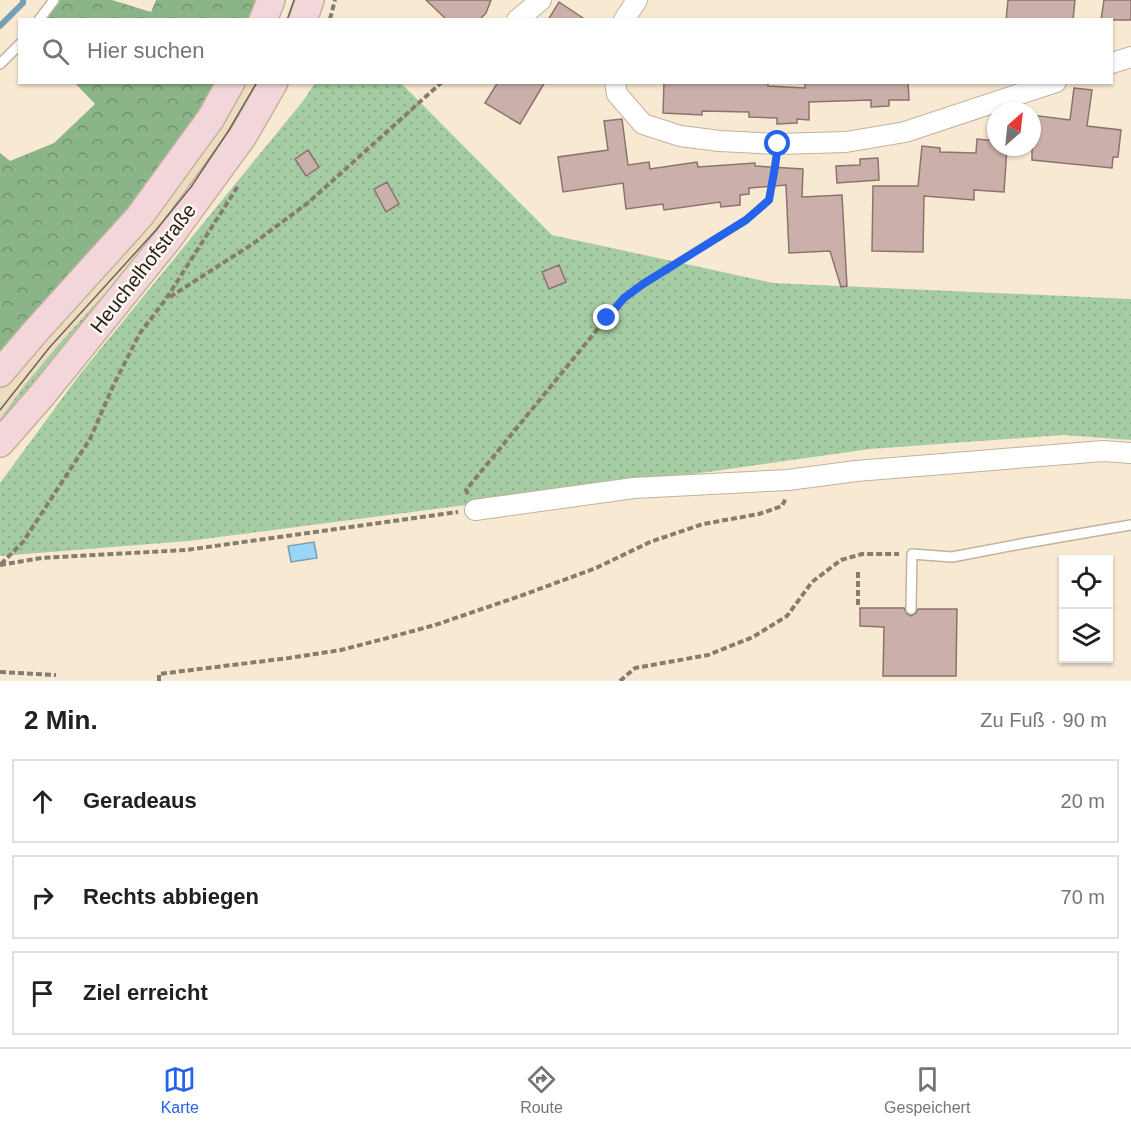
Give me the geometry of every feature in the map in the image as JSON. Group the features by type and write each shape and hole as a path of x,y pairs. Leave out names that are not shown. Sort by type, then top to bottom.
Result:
{"main road":[{"path":"264,18 272,0"},
{"path":"304,18 310,0"},
{"name":"Heuchelhofstraße","path":"0,373 139,217 211,118 230,84"},
{"name":"Heuchelhofstraße","path":"0,443 42,396 168,239 243,136 273,84"}],"street":[{"path":"519,18 541,0"},
{"path":"625,18 637,0"},
{"path":"1113,63 1131,57"},
{"path":"615,84 617,94 643,124 680,136 778,144 846,142 905,132 1050,84"},
{"path":"475,510 634,489 788,480 856,471 1103,451 1131,453"}],"lane":[{"path":"40,18 54,0"},
{"path":"0,64 18,46"},
{"path":"911,609 912,554 952,557 1131,525"}],"path":[{"path":"166,299 255,243 309,202 440,84"},
{"path":"0,565 42,558 186,550 475,510 466,490 624,298 669,267 746,220 769,200 778,144"},
{"path":"0,565 23,542 90,439 140,333 166,299 238,185"},
{"path":"159,681 159,674 341,650 435,625 596,568 650,542 703,524 759,514 782,506 787,495 788,480"},
{"path":"620,681 635,668 708,655 753,637 787,616 812,582 841,560 862,554 912,554"},
{"path":"858,572 858,609"},
{"path":"0,672 56,675"}],"shaded area":[{"path":"242,84 262,84 123,280 115,282 59,344 0,419 0,387"}],"green space":[{"path":"58,0 112,0 151,12 156,0 257,0 249,18 47,18"},
{"path":"76,84 215,84 197,114 127,212 0,355 0,153 10,161 54,143 95,104"},
{"path":"314,84 402,84 552,235 773,283 1131,299 1131,440 1063,435 870,449 559,493 188,541 0,556 0,483 80,374 303,101"},
{"path":"123,280 0,428 0,419 24,386 115,282"}],"water":[{"path":"314,542 317,558 291,562 288,546"}],"building":[{"path":"426,0 491,0 486,13 481,18 445,18"},
{"path":"1008,0 1075,0 1073,18 1006,18"},
{"path":"1104,0 1131,0 1131,20 1101,18"},
{"path":"559,2 583,18 549,18"},
{"path":"497,84 544,84 520,124 485,103"},
{"path":"664,84 768,84 768,86 805,88 805,84 908,84 909,100 889,100 889,106 871,107 871,100 809,102 809,120 797,119 797,123 777,124 777,118 749,117 749,112 702,111 702,115 663,113"},
{"path":"1074,88 1092,90 1087,126 1121,130 1118,157 1113,157 1112,168 1032,160 1032,156 1041,156 1041,116 1070,120"},
{"path":"622,119 628,165 649,162 650,169 697,162 698,167 755,163 755,166 803,169 802,197 842,195 847,286 841,287 830,251 789,253 786,185 749,188 749,194 740,195 740,205 721,207 720,202 664,210 663,204 626,209 623,183 563,192 558,157 608,150 604,121"},
{"path":"977,139 987,140 987,156 1006,156 1004,192 974,190 974,200 924,196 923,252 872,251 873,186 918,186 922,146 940,148 940,152 976,153"},
{"path":"308,150 319,167 306,176 295,159"},
{"path":"878,158 879,180 837,183 836,166 860,165 860,159"},
{"path":"387,182 399,204 386,212 374,189"},
{"path":"559,265 566,282 549,289 542,272"},
{"path":"860,608 904,608 911,616 918,609 957,609 956,676 883,676 884,627 860,626"}],"waterway":[{"path":"0,26 23,3 23,0"}],"tram line":[{"path":"288,18 294,0"},
{"path":"0,410 49,348 156,230 191,187 256,84"}],"route":[{"path":"607,318 624,298 643,284 746,220 769,200 778,144"}]}
